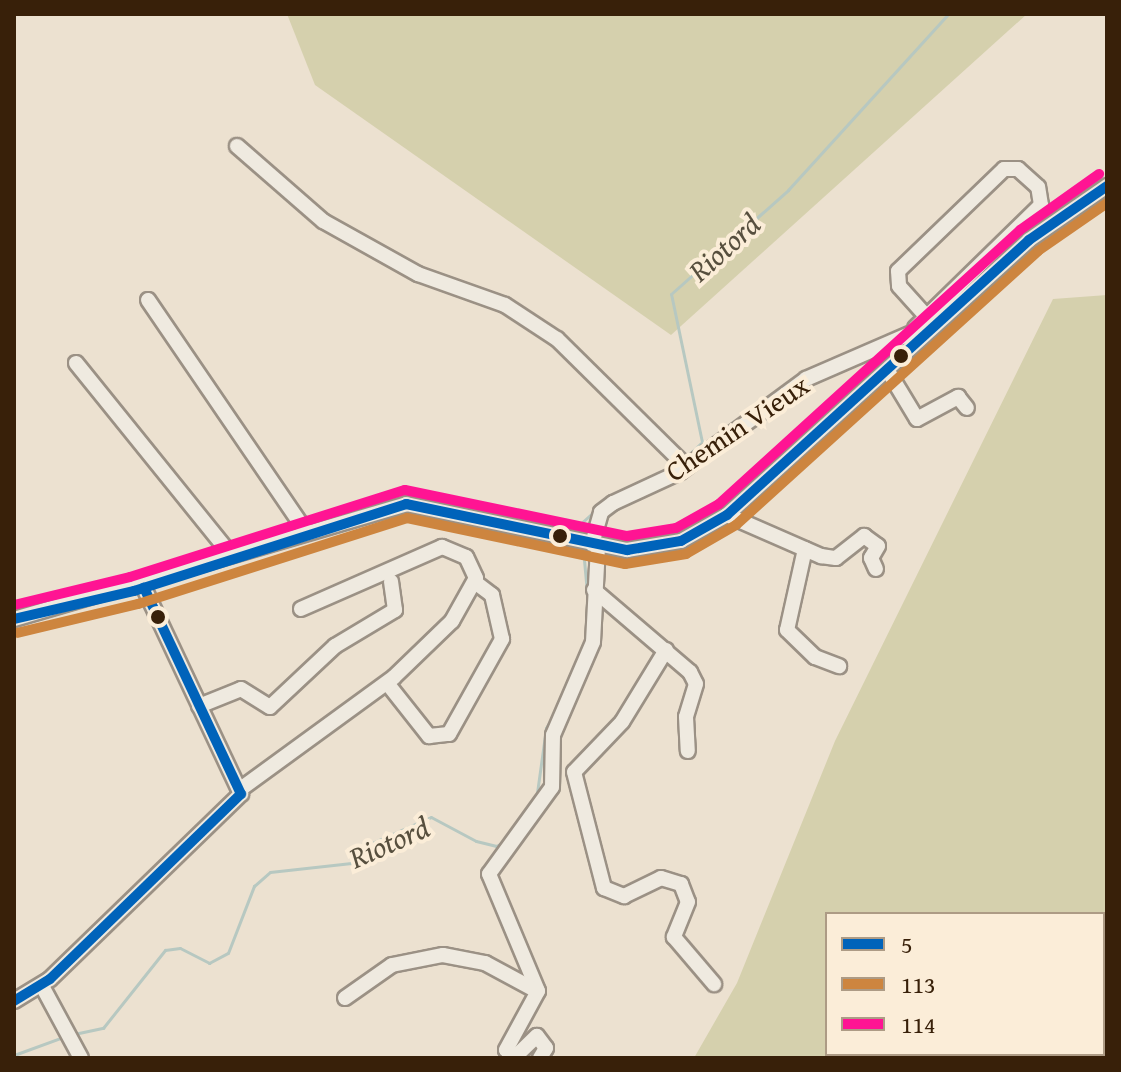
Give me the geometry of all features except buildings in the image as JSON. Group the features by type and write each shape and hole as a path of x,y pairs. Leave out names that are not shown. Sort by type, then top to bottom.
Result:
{"street":[{"path":"237,146 323,221 418,274 505,305 557,339 683,463"},
{"path":"915,337 923,313 1041,205 1038,187 1018,169 1004,169 898,271 899,286 923,313"},
{"path":"20,617 139,585 306,532 417,504 595,545 664,546 727,515 888,371 915,337 1042,229 1107,186"},
{"path":"148,300 306,532"},
{"name":"Chemin Vieux","path":"538,991 489,874 552,787 553,735 593,642 595,545 601,512 683,463 806,379 915,337"},
{"path":"76,363 231,555"},
{"path":"888,371 917,419 958,397 967,408"},
{"path":"727,515 805,549 836,558 864,536 876,541 876,569"},
{"path":"301,609 442,547 466,557 475,582 500,612 502,639 449,734 429,736 387,683"},
{"path":"805,549 787,630 815,657 839,666"},
{"path":"139,585 182,567 231,555"},
{"path":"199,706 241,689 270,707 335,646 395,610 391,581"},
{"path":"14,1001 42,986 242,788 387,683 452,621 475,582"},
{"path":"139,585 242,788"},
{"path":"594,590 666,650 696,684 686,717 688,751"},
{"path":"666,650 622,722 574,772 604,888 624,896 661,878 681,884 688,902 674,937 714,984"},
{"path":"345,998 392,965 443,955 485,963 538,991 506,1050 516,1056 537,1036 546,1048 540,1058"},
{"path":"42,986 81,1058"}],"shaded area":[{"path":"287,14 1027,14 671,335 315,85"},
{"path":"1107,295 1107,915 1105,912 825,912 825,1056 1003,1058 694,1058 737,983 835,741 1053,299"}],"waterway":[{"name":"Riotord","path":"685,458 702,442 671,294 788,190 948,14"},
{"name":"Riotord","path":"578,526 596,510"},
{"name":"Riotord","path":"584,560 588,603"},
{"name":"Riotord","path":"536,800 546,728 558,708"},
{"name":"Riotord","path":"74,1034 103,1028 165,950 180,948 209,963 228,953 254,886 270,872 360,862 374,842 431,817 476,841 496,846 506,841"},
{"name":"Riotord","path":"14,1055 63,1037"}],"transit line":[{"name":"114","path":"14,605 130,577 405,490 627,536 676,528 719,504 1020,230 1099,174"},
{"name":"5","path":"14,619 134,591 406,504 627,550 681,541 727,515 1029,240 1107,186"},
{"name":"113","path":"17,633 138,604 407,518 625,564 686,554 736,525 1038,251 1107,203"},
{"name":"5","path":"14,1001 50,979 241,794 144,588"}]}
